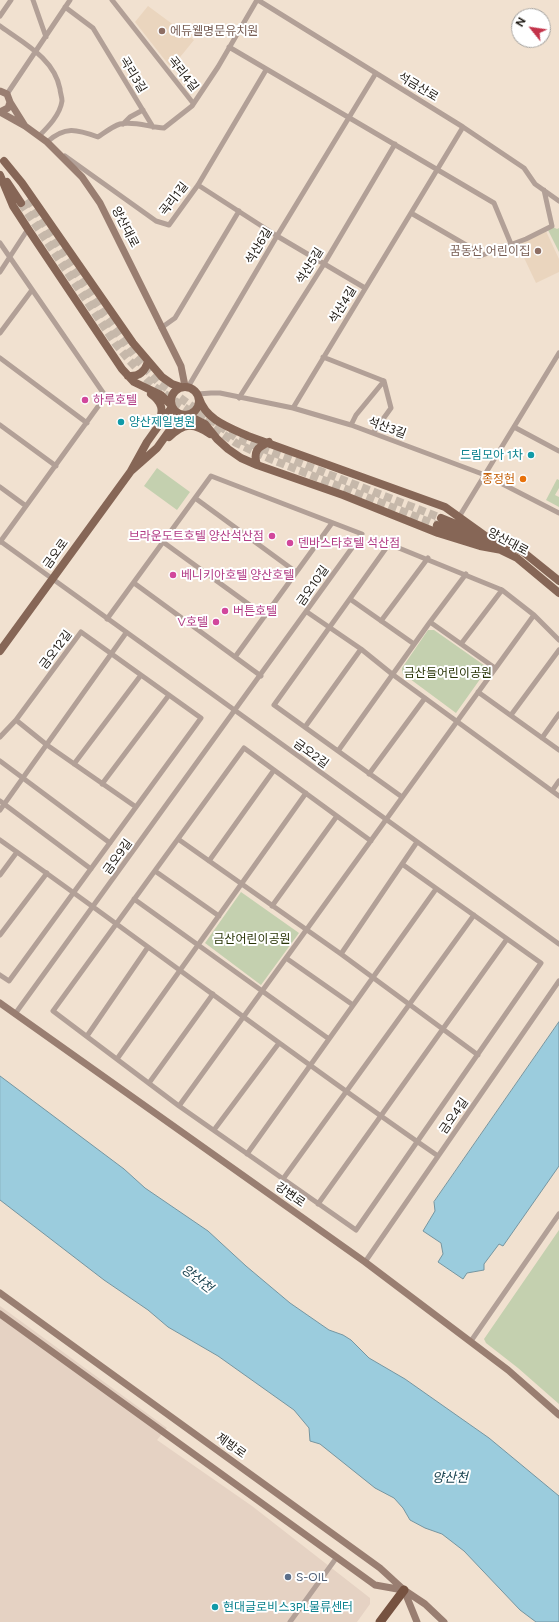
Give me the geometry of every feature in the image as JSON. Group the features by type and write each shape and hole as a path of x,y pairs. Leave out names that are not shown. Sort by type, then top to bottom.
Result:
{"highway":[{"path":"382,1620 404,1590"}],"main road":[{"path":"0,171 25,201 2,158"},
{"path":"2,158 22,183 133,343 167,381 192,388 199,396 204,409 215,419 248,436 269,442 446,507 484,535"},
{"path":"0,175 13,206 104,343 131,379 155,398 161,405 161,414 155,431"},
{"path":"131,379 142,373 148,361"},
{"path":"131,379 161,395 177,413 186,415 205,424 217,439"},
{"path":"172,407 171,397 176,389 185,387"},
{"path":"186,415 192,414 198,407 199,396"},
{"name":"금오로","path":"0,651 131,472 147,442 172,407"},
{"name":"금오로","path":"131,472 157,448 172,427 186,415"},
{"path":"157,448 175,431 184,426 197,426 217,439 241,458 257,465 343,495 438,533 480,546 502,550"},
{"path":"257,465 255,455 256,452 260,446 269,442"},
{"name":"양산대로","path":"559,581 522,550 484,535 439,522 518,558 559,592"}],"street":[{"path":"0,16 11,0"},
{"path":"33,0 46,37"},
{"path":"25,126 4,92 36,52 70,0"},
{"name":"곡리4길","path":"112,0 193,103 218,67 258,0"},
{"name":"석금산로","path":"258,0 463,127 524,168 535,184 559,201"},
{"name":"곡리3길","path":"47,142 54,136 64,131 77,130 98,137 119,124 123,124 130,117 143,110 93,28 65,7"},
{"path":"0,26 36,52 53,69 59,83 62,100 53,120 39,136"},
{"path":"229,47 494,203 511,244"},
{"name":"곡리1길","path":"55,149 156,221 169,225 198,185 266,70"},
{"name":"석산6길","path":"185,387 376,73"},
{"path":"0,112 8,108 10,102"},
{"path":"123,124 135,123 164,128 192,106 193,103"},
{"path":"143,110 153,127"},
{"name":"양산대로","path":"0,112 25,126 55,149 82,178 100,203 181,366 185,387"},
{"name":"석산4길","path":"293,408 463,127"},
{"name":"석산5길","path":"239,398 324,264 395,144"},
{"path":"198,185 277,236 365,288"},
{"path":"411,213 473,249 478,256 526,239 552,226 544,190"},
{"path":"162,328 175,318 239,212"},
{"path":"0,272 28,229"},
{"path":"0,244 104,394 102,401 87,423 0,541"},
{"path":"0,333 32,290"},
{"path":"459,517 559,353"},
{"path":"0,358 87,423"},
{"path":"324,358 384,381"},
{"path":"351,425 356,416 384,381"},
{"path":"373,433 391,408 384,381"},
{"name":"석산3길","path":"199,396 211,392 293,408 351,425 485,475 559,513"},
{"path":"0,425 56,466"},
{"path":"514,426 559,451"},
{"name":"금오10길","path":"107,619 211,476 362,534 235,712"},
{"path":"0,487 26,506"},
{"name":"금오10길","path":"196,498 296,572"},
{"name":"금오10길","path":"235,657 332,523"},
{"name":"금오2길","path":"0,541 235,712 559,944"},
{"path":"163,542 265,616"},
{"path":"402,797 274,705 390,544 428,558 502,590 534,615 559,640"},
{"path":"381,621 428,558"},
{"path":"338,751 392,674 466,574"},
{"path":"134,583 261,676"},
{"path":"462,644 502,590"},
{"path":"350,599 414,644"},
{"path":"307,612 361,649 392,674 559,796"},
{"path":"180,1106 534,615"},
{"path":"430,622 495,668"},
{"name":"금오12길","path":"0,737 16,720 81,632 201,718 9,981 0,975"},
{"path":"0,810 2,803 23,778 126,633"},
{"path":"305,727 361,649"},
{"path":"511,715 559,650"},
{"path":"74,764 141,675"},
{"path":"478,692 559,750"},
{"path":"102,784 169,695"},
{"path":"369,774 425,698"},
{"name":"금오9길","path":"16,1014 235,712"},
{"path":"542,738 559,714"},
{"path":"16,720 47,745 136,807"},
{"path":"371,840 244,748 54,1011 180,1106 356,1230 541,963 402,864"},
{"path":"0,761 110,843"},
{"path":"208,861 274,770"},
{"path":"552,791 559,781"},
{"path":"117,1059 306,793"},
{"path":"2,803 91,869"},
{"path":"272,906 337,816"},
{"path":"178,839 306,931 341,954 478,1055"},
{"path":"0,840 117,923 279,1043 438,1156"},
{"path":"341,954 418,842"},
{"path":"0,875 17,852"},
{"path":"155,871 219,916"},
{"path":"0,935 47,873"},
{"path":"247,1154 436,889"},
{"path":"134,899 263,990 329,1039"},
{"path":"283,1179 474,915"},
{"path":"318,1204 506,938"},
{"path":"86,1036 148,947"},
{"path":"286,958 353,1005"},
{"name":"금오4길","path":"365,1262 559,981"},
{"path":"149,1082 213,994"},
{"name":"강변로","path":"0,1003 365,1262 508,1370 559,1416"},
{"path":"214,1130 279,1043"},
{"path":"471,1341 559,1214"},
{"name":"제방로","path":"0,1293 380,1568 404,1590 425,1604 444,1622"},
{"path":"0,1314 375,1585 404,1590 417,1622"},
{"path":"290,1622 337,1557"}],"shaded area":[{"name":"에듀웰명문유치원","path":"148,6 194,40 172,67 135,22"},
{"name":"꿈동산 어린이집","path":"546,231 559,259 559,272 536,283 517,243"},
{"path":"0,1306 167,1428 157,1440 252,1506 370,1598 370,1604 357,1622 0,1622"}],"green space":[{"path":"553,227 557,229 559,228 559,252 548,230"},
{"path":"157,468 190,492 177,510 144,486"},
{"path":"557,479 559,480 559,488 555,495 559,497 559,507 546,500"},
{"name":"금산들어린이공원","path":"428,630 434,630 488,668 456,713 402,673 402,668"},
{"name":"금산어린이공원","path":"241,892 299,933 261,985 205,943"},
{"path":"559,1230 559,1404 518,1368 486,1343 484,1339"}],"water":[{"path":"559,1022 559,1166 503,1246 499,1244 484,1264 484,1270 467,1273 463,1279 438,1262 443,1254 441,1243 423,1231 435,1211 434,1202"},
{"name":"양산천","path":"0,1076 124,1169 145,1188 208,1231 246,1266 290,1303 329,1330 343,1335 351,1340 369,1358 405,1379 489,1438 559,1496 559,1622 536,1622 520,1610 464,1551 442,1534 425,1528 410,1520 403,1508 394,1498 375,1488 320,1444 310,1441 309,1428 294,1410 218,1356 168,1327 148,1310 104,1280 0,1200"}],"tunnel":[{"path":"28,199 102,312 135,357 158,382 238,439 441,518"},
{"path":"21,203 115,343 152,385 236,443 268,458 437,525"}],"place":[{"name":"에듀웰명문유치원","path":"162,31"},
{"name":"꿈동산 어린이집","path":"538,251"},
{"name":"하루호텔","path":"85,400"},
{"name":"양산제일병원","path":"121,422"},
{"name":"드림모아 1차","path":"531,455"},
{"name":"종정헌","path":"523,479"},
{"name":"브라운도트호텔 양산석산점","path":"272,536"},
{"name":"덴바스타호텔 석산점","path":"290,543"},
{"name":"베니키아호텔 양산호텔","path":"173,575"},
{"name":"버튼호텔","path":"225,611"},
{"name":"V호텔","path":"216,622"},
{"name":"S-OIL","path":"288,1577"},
{"name":"현대글로비스3PL물류센터","path":"215,1607"}]}
